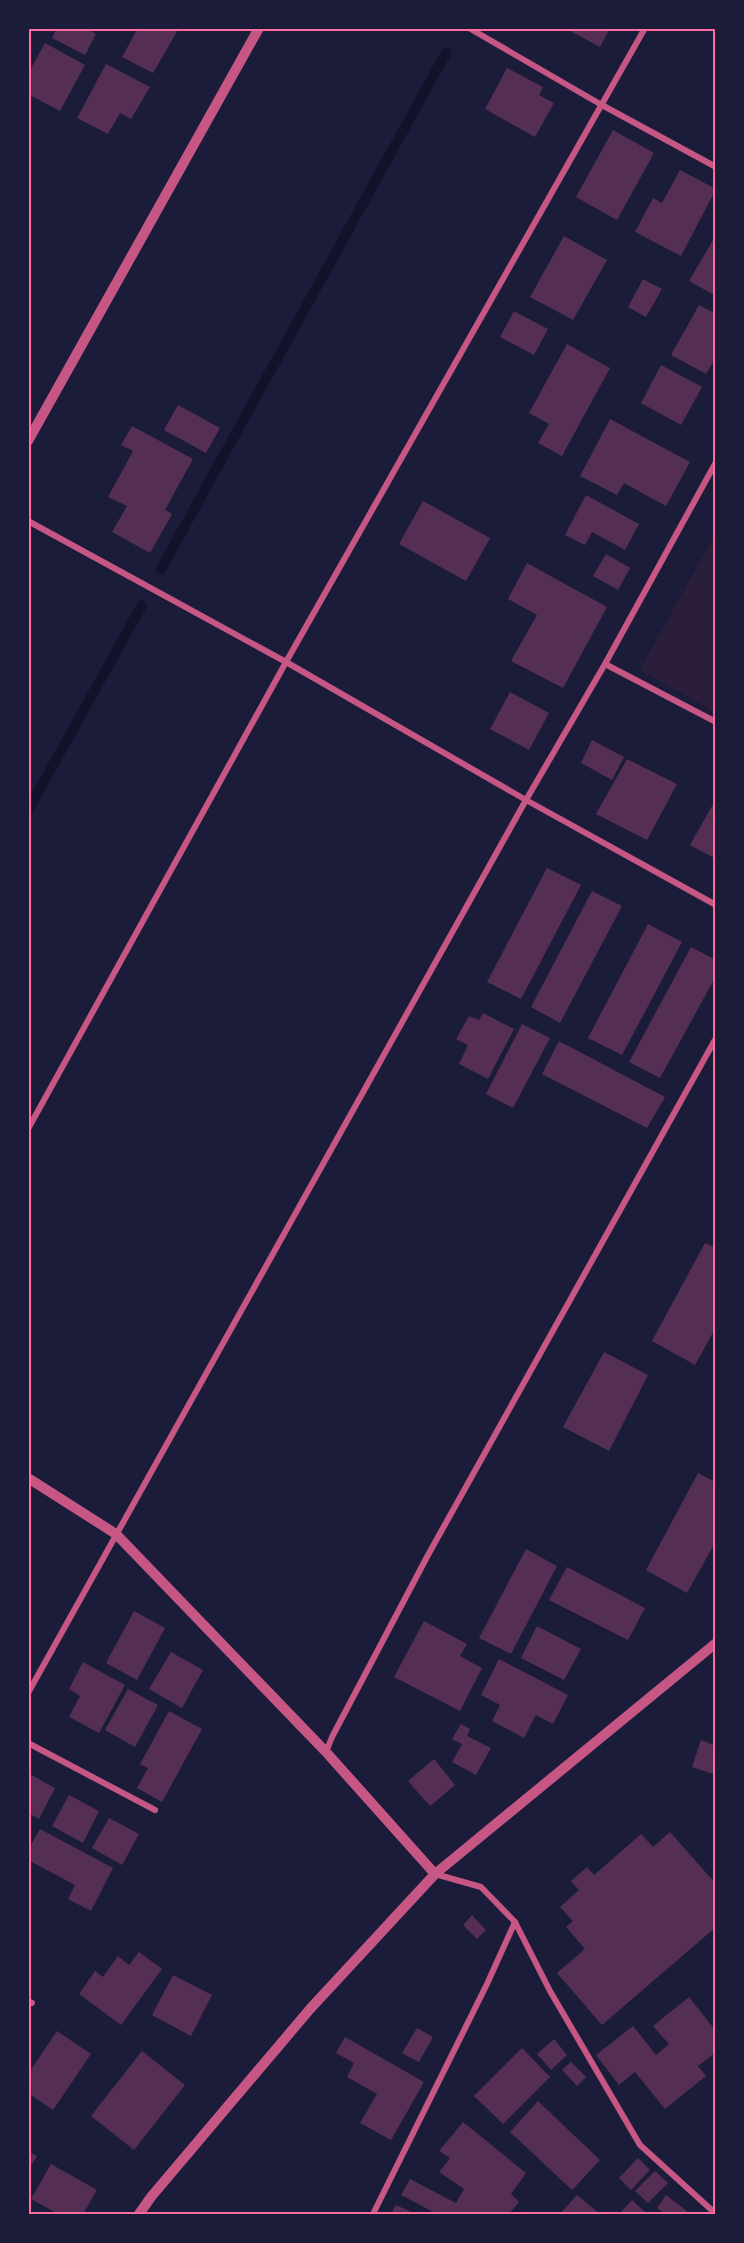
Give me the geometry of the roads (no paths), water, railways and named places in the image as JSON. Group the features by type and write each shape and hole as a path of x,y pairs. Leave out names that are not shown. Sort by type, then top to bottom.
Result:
{"street":[{"path":"28,441 259,28"},
{"path":"469,28 600,104 716,167"},
{"path":"28,1129 286,662 645,28"},
{"path":"28,1693 716,462"},
{"path":"28,521 286,662 526,800 716,904"},
{"path":"605,664 716,722"},
{"path":"326,1752 428,1555 716,1038"},
{"path":"28,1478 116,1534 326,1752 435,1874 482,1887 515,1922 550,1991 640,2145 716,2214"},
{"path":"139,2214 310,2009 435,1874 716,1643"},
{"path":"28,1743 155,1810"},
{"path":"374,2214 515,1922"}],"waterway":[{"path":"161,569 446,53"},
{"path":"28,810 142,605"}]}
